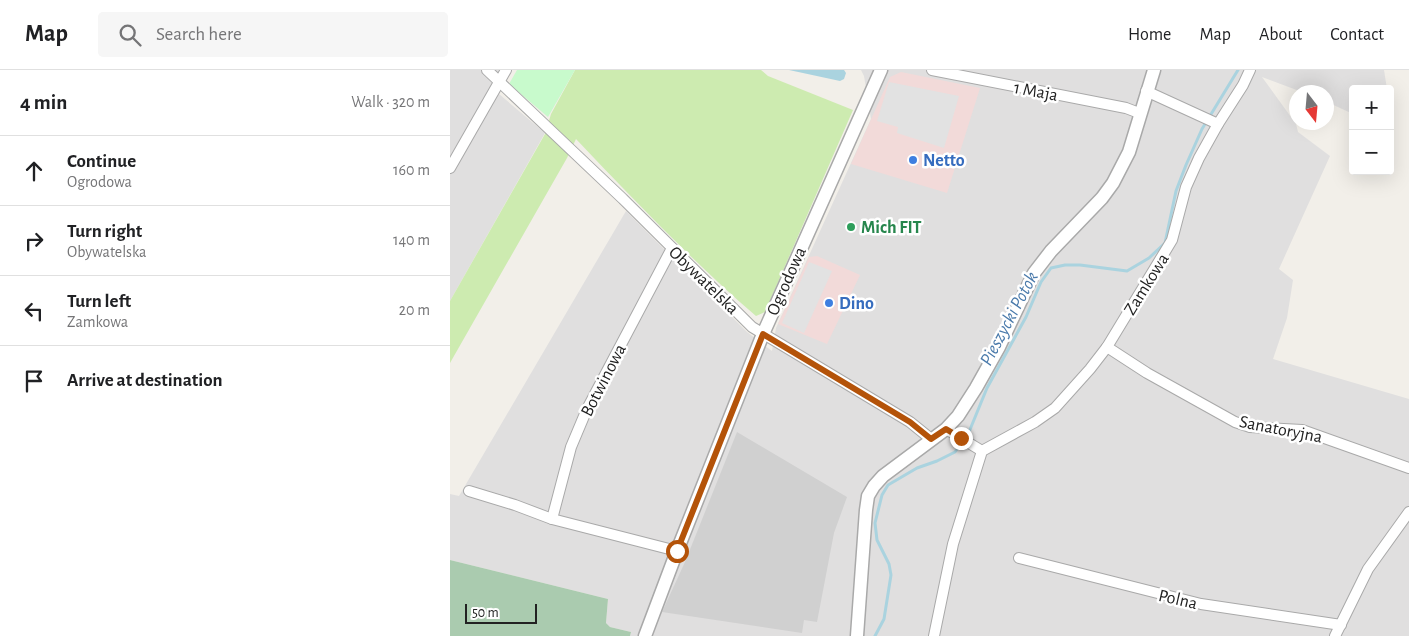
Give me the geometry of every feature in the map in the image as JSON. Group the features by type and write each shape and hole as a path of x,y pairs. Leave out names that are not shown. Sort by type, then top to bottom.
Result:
{"street":[{"name":"Obywatelska","path":"487,70 752,327 910,422 931,439"},
{"path":"451,163 506,70"},
{"name":"Ogrodowa","path":"645,636 763,334 881,70"},
{"name":"1 Maja","path":"932,70 1126,108 1139,113"},
{"path":"857,636 868,496 874,486 884,476 946,429 958,416 999,348 1034,273 1051,251 1102,198 1113,183 1128,152 1154,70"},
{"name":"Zamkowa","path":"982,450 1035,422 1055,408 1106,348 1172,240 1186,187 1199,158 1211,121 1243,86 1250,70"},
{"path":"1146,92 1211,121"},
{"name":"Botwinowa","path":"552,519 571,447 587,409 672,248"},
{"name":"Sanatoryjna","path":"1106,348 1235,422 1250,427 1302,430 1409,468"},
{"path":"934,636 953,544 982,450 946,429"},
{"path":"469,491 515,504 552,519 677,551"},
{"path":"1335,636 1368,569 1409,512"},
{"name":"Polna","path":"1019,558 1201,604 1340,625"}],"shaded area":[{"path":"450,70 512,70 499,94 545,133 450,301"},
{"path":"861,70 1384,70 1386,85 1349,85 1349,112 1334,105 1334,85 1289,85 1289,87 1262,77 1289,114 1289,130 1298,130 1330,156 1279,269 1293,280 1287,318 1273,359 1409,399 1409,636 630,636 631,632 610,627 606,623 608,599 450,560 450,494 459,496 626,211 747,332 772,351 776,328 871,119 864,76"},
{"path":"901,72 980,88 947,193 851,164 890,77"},
{"path":"889,82 959,96 944,148 897,133 898,127 877,121"},
{"path":"817,256 860,275 827,344 778,324 809,257"},
{"path":"809,262 832,271 804,333 782,323"},
{"path":"737,432 847,497 834,533 817,622 804,620 802,633 662,612 685,562"}],"green space":[{"path":"517,70 575,70 548,117 509,84"},
{"path":"575,70 761,70 768,76 853,110 765,312 756,316 709,274 576,139 450,363 450,301 545,134 551,114"},
{"path":"450,560 608,599 606,623 610,627 631,632 630,636 450,636"}],"water":[{"path":"789,70 844,70 846,73 844,79 840,81"}],"waterway":[{"name":"Pieszycki Potok","path":"875,636 884,619 891,575 889,564 877,540 875,523 882,495 888,485 917,468 955,452 969,432 987,388 1026,317 1041,282 1051,268 1065,265 1080,265 1127,271 1149,258 1165,243 1176,191 1186,165 1202,129 1238,70"}],"place":[{"name":"Netto","path":"913,160"},
{"name":"Mich FIT","path":"851,227"},
{"name":"Dino","path":"829,303"}],"route":[{"path":"677,551 763,334 910,422 931,439 946,429 961,438"}]}
